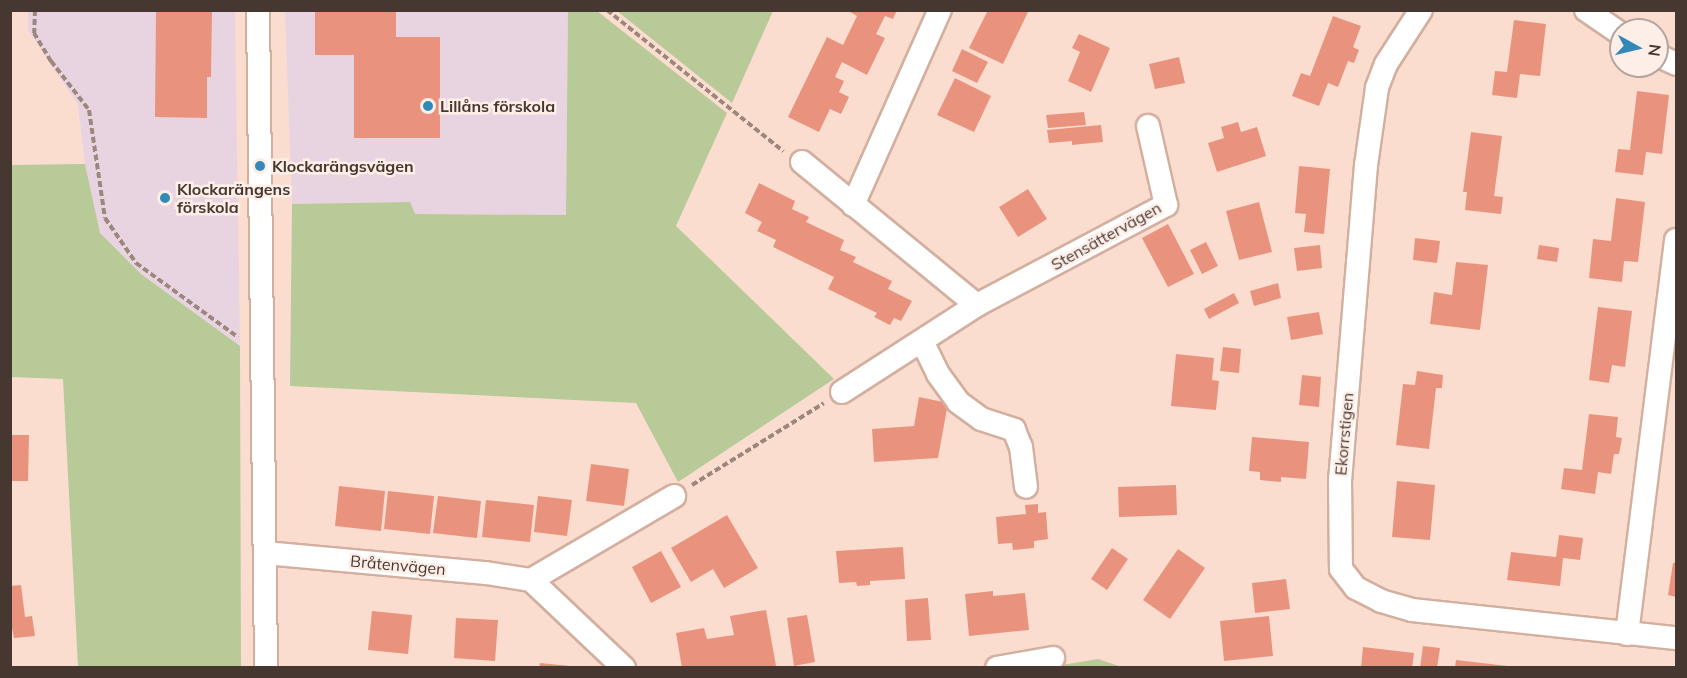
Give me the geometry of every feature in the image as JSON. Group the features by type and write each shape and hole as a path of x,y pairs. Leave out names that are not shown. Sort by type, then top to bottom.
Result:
{"street":[{"path":"258,10 267,668"},
{"path":"853,205 940,10"},
{"name":"Ekorrstigen","path":"1421,10 1386,64 1375,99 1366,165 1340,479 1341,569 1356,588 1381,602 1412,610 1677,639"},
{"path":"1586,10 1609,26"},
{"name":"Stensättervägen","path":"842,392 977,305 1167,205 1148,126"},
{"path":"802,162 977,305"},
{"path":"1627,634 1677,240"},
{"path":"922,341 938,374 958,402 981,419 1014,430 1021,447 1026,487"},
{"path":"624,668 531,580 674,496"},
{"name":"Bråtenvägen","path":"265,553 486,573 531,580"},
{"path":"997,668 1053,658"}],"path":[{"path":"35,10 34,33 51,61 89,110 105,218 136,263 261,354"},
{"path":"608,10 790,156 802,162"},
{"path":"674,496 842,392"}],"shaded area":[{"name":"Klockarängens förskola","path":"28,11 235,11 240,346 141,274 100,233 85,164 78,105 28,30"},
{"name":"Lillåns förskola","path":"285,11 568,11 566,215 414,214 409,202 292,204"}],"green space":[{"path":"568,10 597,11 727,113 676,226 834,379 678,482 636,403 290,386 292,204 410,202 415,214 566,215"},
{"path":"617,11 773,11 732,103"},
{"path":"85,164 100,233 141,274 240,346 241,667 78,667 63,379 11,377 10,165"},
{"path":"1098,659 1122,667 1044,668"}],"building":[{"path":"156,10 212,10 211,77 207,77 207,118 155,117"},
{"path":"315,10 396,10 396,37 440,37 440,138 354,138 354,55 315,55"},
{"path":"847,10 897,10 893,19 885,16 876,34 885,38 867,75 842,62 835,77 844,81 839,92 849,97 841,114 830,109 819,132 788,117 827,37 843,45 857,16"},
{"path":"988,10 1029,10 1003,64 969,48"},
{"path":"1333,16 1361,26 1353,47 1359,50 1354,63 1348,61 1338,87 1328,83 1319,106 1292,96 1301,73 1310,76"},
{"path":"1514,20 1546,24 1540,76 1520,74 1517,98 1492,95 1495,71 1507,72"},
{"path":"1079,34 1110,48 1091,92 1068,81 1080,52 1072,48"},
{"path":"962,49 988,62 977,83 952,71"},
{"path":"1179,57 1185,83 1155,89 1149,64"},
{"path":"955,78 991,96 974,132 937,115"},
{"path":"1637,91 1669,95 1662,154 1646,152 1643,175 1615,172 1618,149 1630,150"},
{"path":"1084,112 1086,125 1048,128 1046,115"},
{"path":"1238,122 1241,132 1257,127 1266,156 1217,172 1208,143 1224,138 1221,127"},
{"path":"1101,125 1103,142 1072,145 1072,141 1049,143 1047,130"},
{"path":"1471,132 1502,136 1494,196 1503,197 1501,214 1465,210 1467,192 1463,192"},
{"path":"1299,166 1330,169 1324,234 1304,232 1306,214 1295,213"},
{"path":"759,183 795,201 792,209 809,217 806,222 844,240 840,250 856,257 853,262 892,281 888,289 912,301 901,321 894,318 890,325 874,317 877,313 828,289 834,277 773,247 776,240 757,231 762,222 745,213"},
{"path":"1028,189 1047,219 1018,237 999,207"},
{"path":"1616,198 1645,202 1638,262 1624,261 1622,282 1589,278 1593,239 1611,241"},
{"path":"1259,202 1272,252 1239,260 1226,211"},
{"path":"1168,224 1194,274 1168,287 1142,238"},
{"path":"1415,238 1440,241 1437,263 1413,260"},
{"path":"1206,242 1218,266 1202,274 1190,250"},
{"path":"1320,245 1322,268 1297,271 1294,248"},
{"path":"1539,245 1559,248 1557,262 1537,259"},
{"path":"1456,262 1488,265 1480,330 1430,324 1434,292 1452,295"},
{"path":"1278,283 1281,298 1254,306 1250,291"},
{"path":"1234,293 1239,303 1209,319 1204,309"},
{"path":"1598,307 1632,311 1625,367 1612,365 1609,383 1589,380"},
{"path":"1319,312 1323,334 1291,340 1287,317"},
{"path":"1223,347 1241,349 1239,373 1220,371"},
{"path":"1176,354 1214,358 1212,380 1219,381 1216,410 1171,406"},
{"path":"1417,371 1443,375 1442,388 1436,388 1429,449 1396,445 1403,384 1415,385"},
{"path":"1302,375 1321,377 1319,407 1299,405"},
{"path":"919,397 948,403 938,458 874,462 872,429 914,426"},
{"path":"1589,414 1618,417 1616,437 1622,438 1619,454 1614,454 1611,474 1598,472 1595,494 1561,489 1564,468 1582,470"},
{"path":"10,435 29,435 28,481 10,481"},
{"path":"1252,437 1309,442 1306,479 1281,477 1281,482 1260,480 1260,472 1249,471"},
{"path":"591,464 629,469 624,506 586,501"},
{"path":"1397,481 1435,485 1430,540 1392,537"},
{"path":"1176,485 1177,515 1119,517 1118,487"},
{"path":"339,486 385,491 381,531 335,526"},
{"path":"388,491 434,496 430,534 384,529"},
{"path":"438,496 481,501 477,538 433,533"},
{"path":"538,496 572,500 567,536 534,532"},
{"path":"486,500 534,505 530,542 482,537"},
{"path":"1038,504 1038,513 1046,512 1048,539 1034,541 1034,548 1013,550 1012,543 998,544 996,517 1026,514 1025,505"},
{"path":"727,515 758,568 724,588 713,569 691,582 671,548"},
{"path":"1559,535 1583,538 1580,560 1563,558 1560,586 1507,580 1511,552 1556,557"},
{"path":"903,547 905,579 870,581 870,585 857,586 856,582 839,583 836,551"},
{"path":"1112,548 1128,559 1107,590 1091,579"},
{"path":"1178,549 1205,568 1170,619 1143,600"},
{"path":"661,551 681,587 651,603 632,567"},
{"path":"1673,563 1676,563 1676,597 1668,595"},
{"path":"1286,579 1290,609 1255,613 1252,583"},
{"path":"21,585 25,617 32,616 35,636 14,638 10,619 10,586"},
{"path":"993,591 993,596 1025,593 1029,630 969,636 965,594"},
{"path":"928,598 931,640 907,641 905,600"},
{"path":"766,610 776,666 682,668 676,633 704,628 707,639 734,635 730,616"},
{"path":"372,611 412,615 408,654 368,650"},
{"path":"807,615 815,662 794,666 787,618"},
{"path":"1269,616 1273,656 1224,661 1220,621"},
{"path":"456,618 498,620 495,661 454,658"},
{"path":"1423,646 1440,648 1437,668 1420,668"},
{"path":"1363,647 1414,653 1412,668 1361,668"},
{"path":"1456,660 1508,666 1508,668 1455,668"},
{"path":"540,663 570,666 570,668 539,668"}],"place":[{"name":"Lillåns förskola","path":"428,106"},
{"name":"Klockarängsvägen","path":"260,166"},
{"name":"Klockarängens förskola","path":"165,198"}]}
